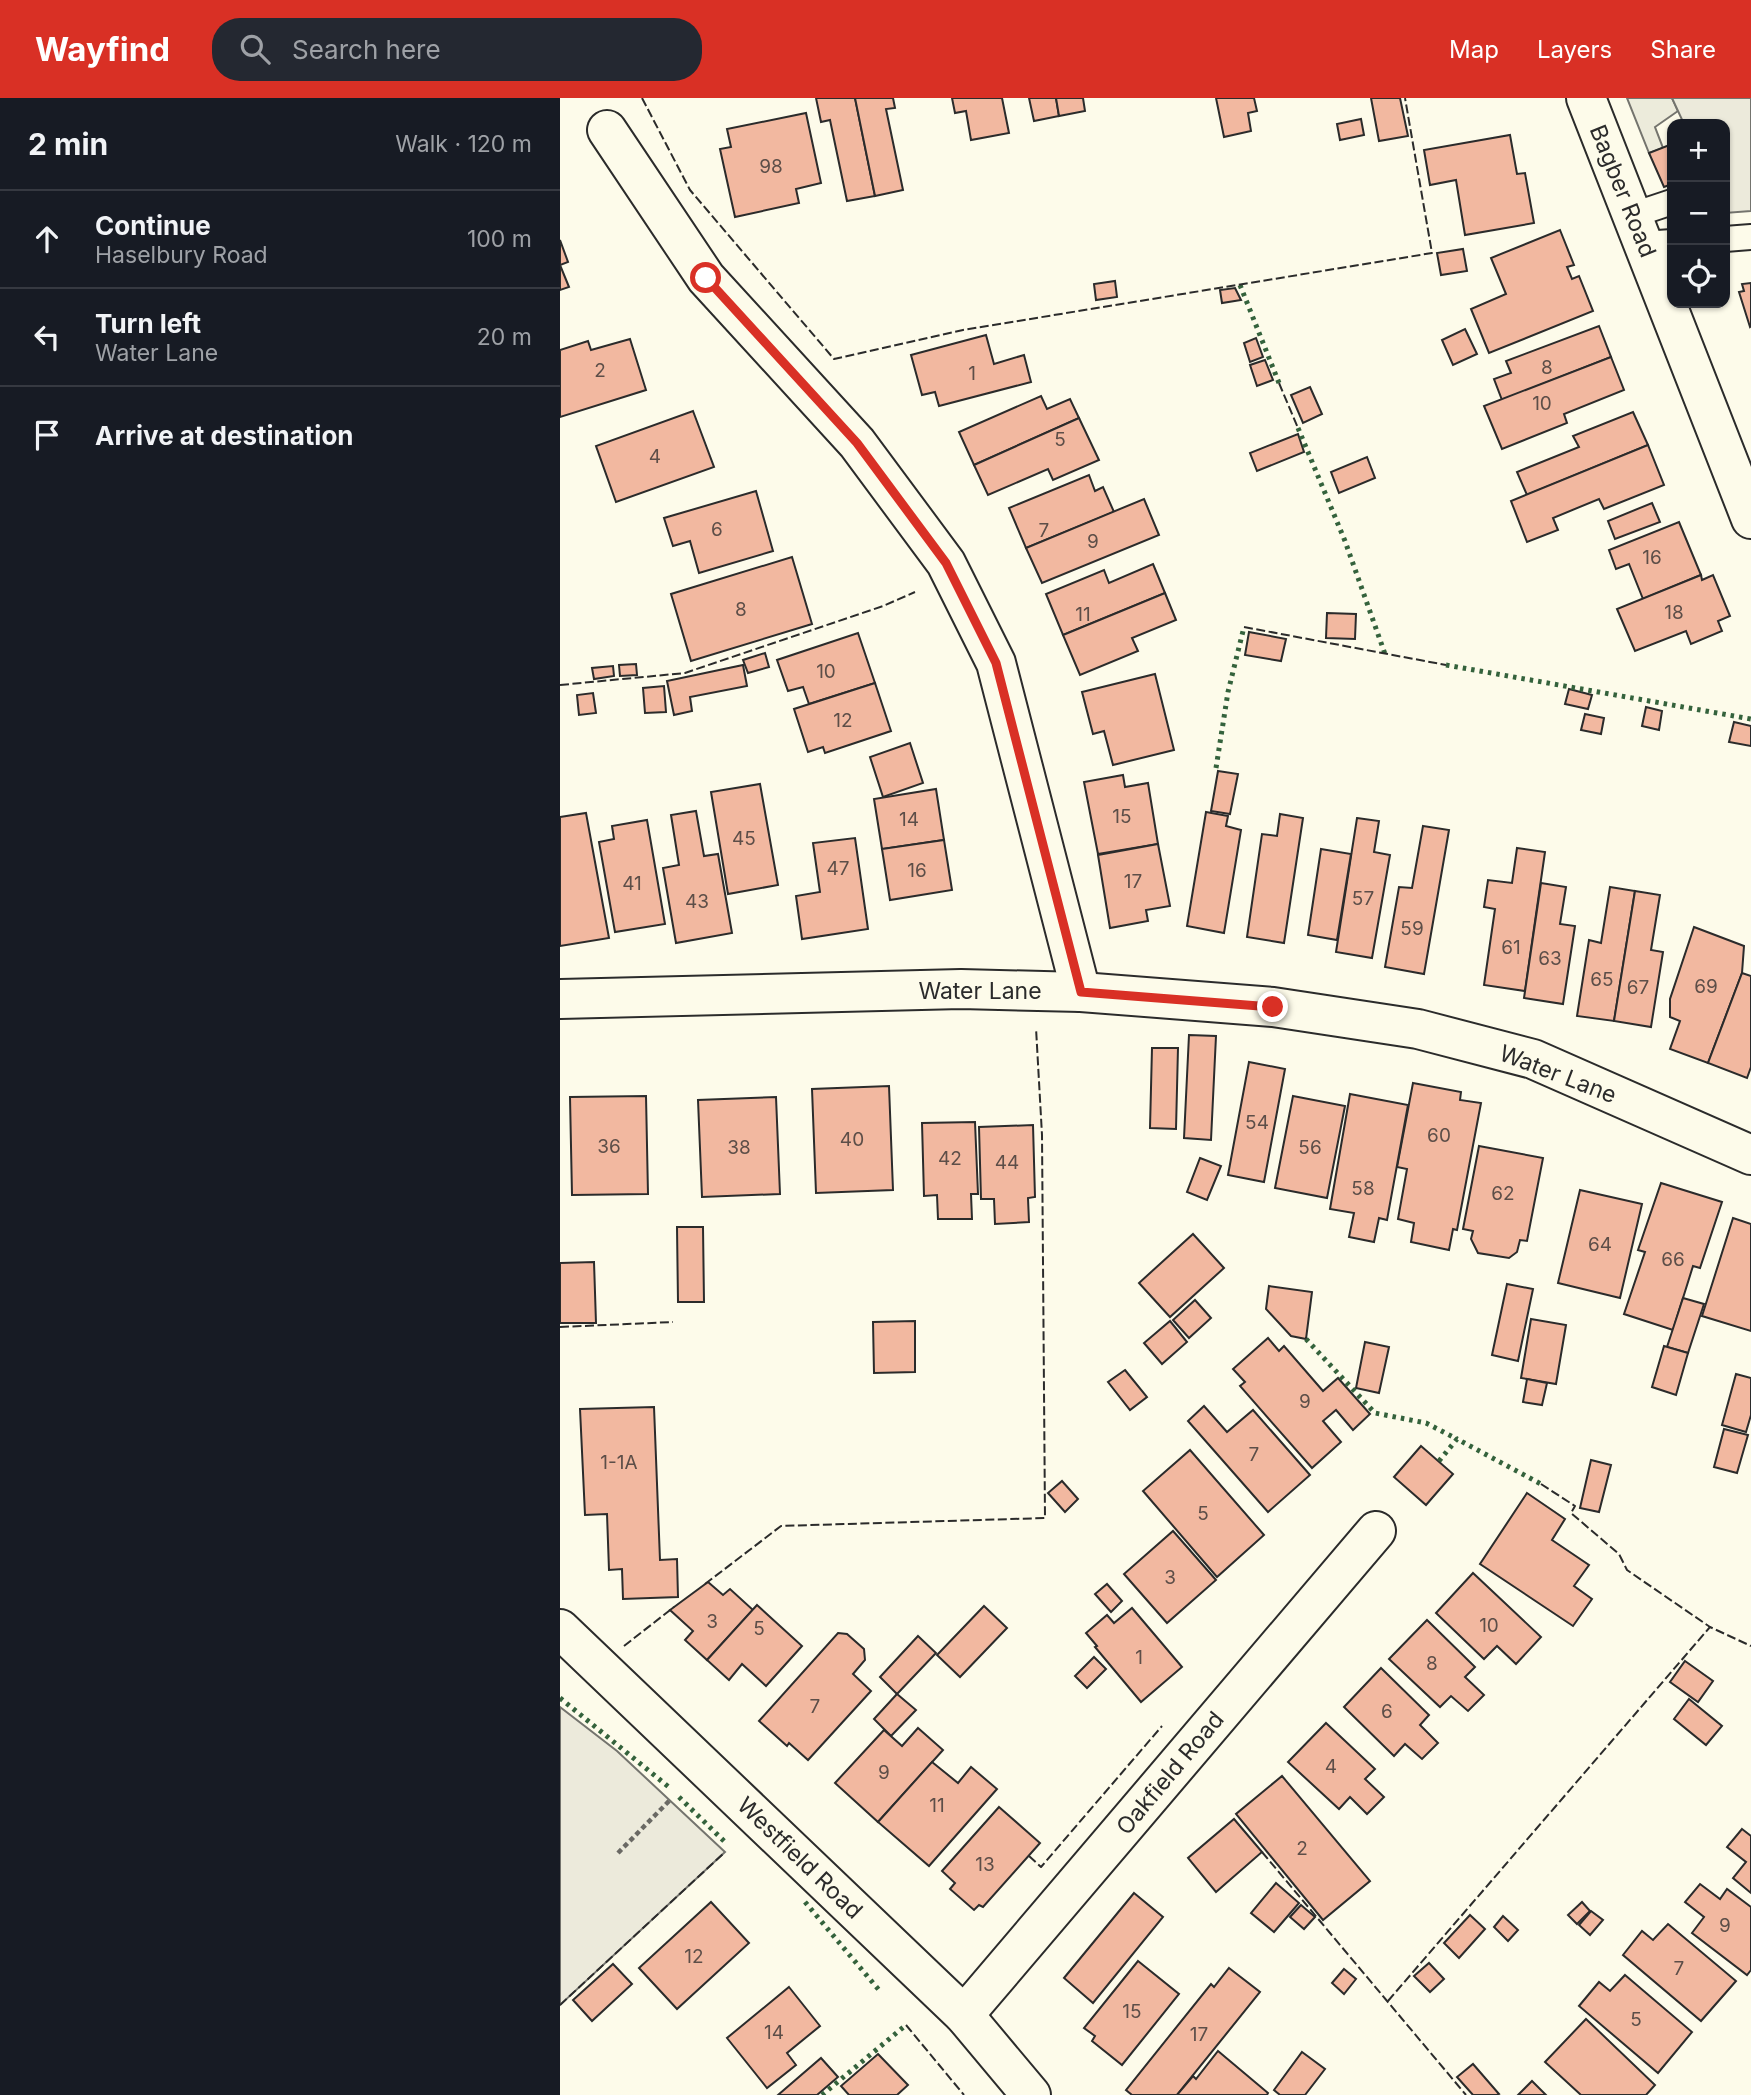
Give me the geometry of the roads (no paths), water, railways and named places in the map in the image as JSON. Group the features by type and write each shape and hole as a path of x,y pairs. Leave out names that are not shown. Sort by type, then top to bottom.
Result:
{"street":[{"name":"Bagber Road","path":"1586,98 1650,234 1751,519"},
{"path":"607,130 706,278 857,443 946,563 996,663 1081,992"},
{"name":"Water Lane","path":"560,999 961,989 1081,992 1273,1007 1418,1029 1533,1059 1751,1156"},
{"name":"Oakfield Road","path":"964,2015 1376,1531"},
{"name":"Westfield Road","path":"560,1629 964,2015 1031,2095"}],"lane":[{"path":"1650,234 1667,209"},
{"path":"1730,239 1751,237"}]}
